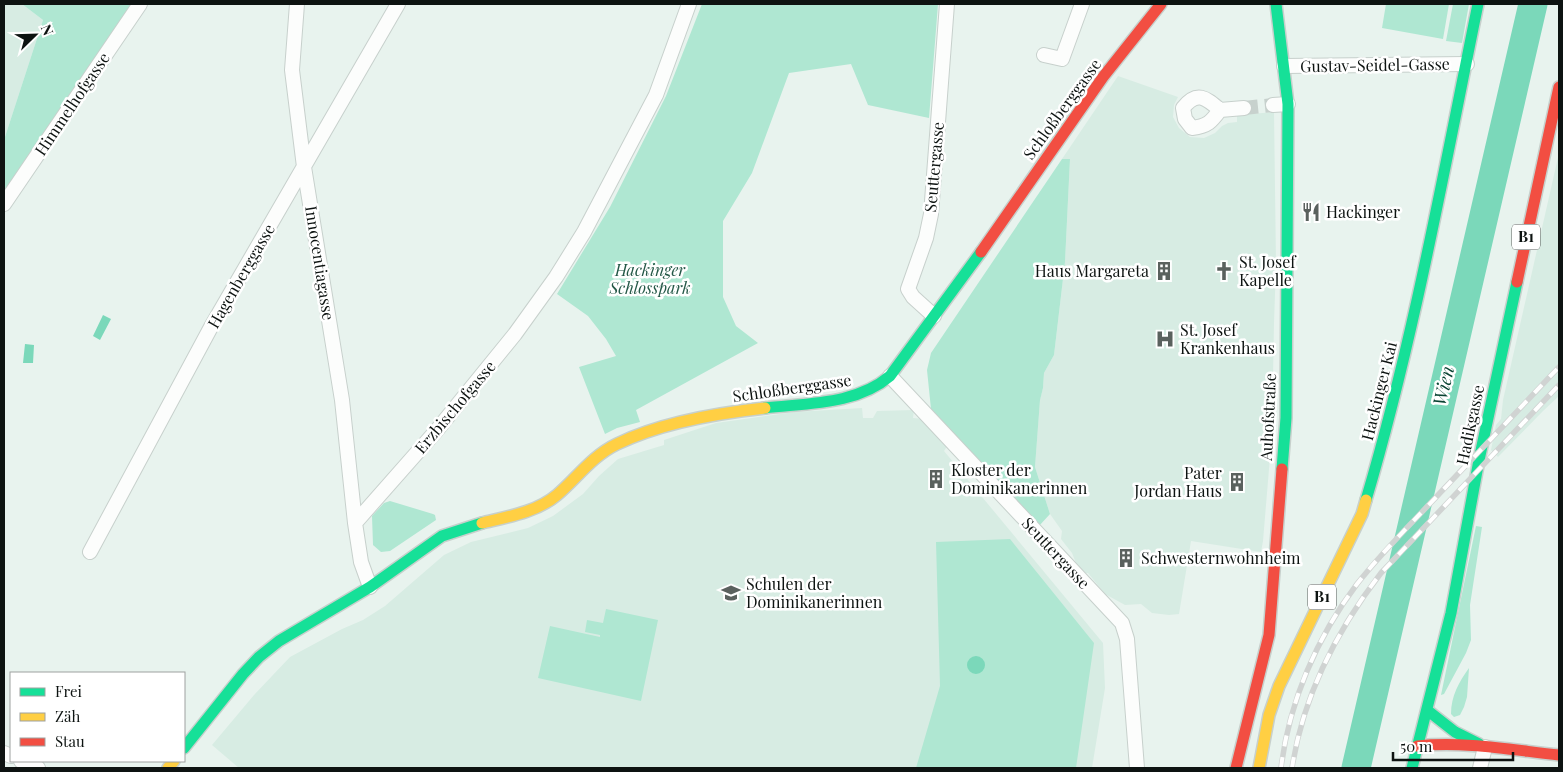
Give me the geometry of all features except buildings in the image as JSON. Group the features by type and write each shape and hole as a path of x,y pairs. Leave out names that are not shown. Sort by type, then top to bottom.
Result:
{"street":[{"name":"Himmelhofgasse","path":"4,204 140,4"},
{"name":"Innocentiagasse","path":"298,4 292,70 304,167 342,400 355,523"},
{"name":"Hagenberggasse","path":"90,552 211,328 398,4"},
{"name":"Erzbischofgasse","path":"355,523 443,423 515,334 556,276 584,232 656,95 689,4"},
{"name":"Seuttergasse","path":"934,316 913,297 908,289 926,238 931,214 947,4"},
{"path":"1044,55 1062,59 1082,4"},
{"name":"Schloßberggasse","path":"370,587 442,536 478,524 512,516 542,505 556,496 605,450 636,435 728,412 850,398 870,390 890,376 950,297 1053,148 1129,43 1161,4"},
{"name":"Auhofstraße","path":"1236,768 1269,635 1286,418 1288,104 1276,4"},
{"name":"Hackinger Kai","path":"1259,768 1269,715 1279,686 1362,514 1388,426 1401,378 1478,4"},
{"name":"Gustav-Seidel-Gasse","path":"1284,66 1466,64"},
{"name":"Hadikgasse","path":"1412,768 1451,613 1479,460 1559,87"},
{"path":"1273,106 1288,104"},
{"path":"1220,110 1244,108"},
{"name":"Seuttergasse","path":"890,376 1122,623 1127,640 1137,768"},
{"path":"185,747 243,674 259,657 279,641 370,587 361,562 355,523"},
{"path":"1427,710 1455,732 1485,747"},
{"path":"1417,746 1436,744 1485,747 1559,755"},
{"path":"1480,768 1485,747"},
{"path":"23,762 38,768"}],"shaded area":[{"path":"4,4 22,4 43,20 4,140"},
{"path":"1518,4 1541,4 1542,11 1540,13 1519,9"},
{"name":"St. Josef Krankenhaus","path":"1118,76 1178,97 1174,105 1173,117 1179,128 1190,137 1204,138 1215,133 1228,123 1237,122 1237,115 1274,112 1276,264 1272,433 1261,552 1191,541 1179,614 1152,613 1141,604 1125,605 1105,594 1088,573 1076,563 1072,553 1061,539 1062,531 1050,514 1035,467 1040,399 1044,373 1054,355 1065,262 1070,159 1062,159"},
{"path":"1559,153 1559,396 1498,457 1491,450 1496,425 1501,419 1503,400"},
{"path":"103,315 111,319 100,340 93,336"},
{"path":"25,344 34,345 33,363 23,363"},
{"name":"Schulen der Dominikanerinnen","path":"862,408 863,418 873,418 877,411 914,410 913,418 924,419 932,431 935,431 948,445 944,451 1103,643 1105,688 1092,768 239,768 212,745 254,695 290,657 363,620 385,606 444,555 471,542 528,528 553,516 583,494 618,459 664,445 664,440 716,423 795,412"},
{"path":"972,656 980,656 985,661 983,672 972,674 967,669 967,661"}],"green space":[{"path":"22,4 132,4 4,195 4,140 43,20"},
{"name":"Hackinger Schlosspark","path":"702,4 938,4 929,118 868,105 851,64 789,73 752,173 723,221 723,297 736,326 758,343 636,410 640,422 617,428 605,434 579,367 616,356 606,339 588,316 557,294 610,207 666,96"},
{"path":"1386,4 1449,4 1443,39 1382,28"},
{"path":"1453,4 1469,4 1462,43 1446,41"},
{"path":"1062,159 1070,159 1065,262 1054,355 1044,373 1040,400 1035,467 1050,514 1039,526 931,409 927,370 931,353"},
{"path":"390,501 433,514 436,520 390,551 381,552 373,545 372,516 384,503"},
{"path":"1476,526 1482,527 1470,605 1471,640 1444,694 1441,695"},
{"path":"1010,539 1094,643 1076,768 916,768 940,686 936,542"},
{"path":"606,609 658,620 641,701 538,678 550,626 600,637 600,635 585,632 587,620 603,623"},
{"path":"1469,668 1467,697 1464,707 1460,715 1454,717 1451,714 1451,707 1454,695"}],"waterway":[{"name":"Wien","path":"1356,768 1533,4"}],"tunnel":[{"path":"1244,108 1273,105"}],"railway":[{"path":"1281,768 1291,719 1307,671 1317,648 1343,604 1357,584 1387,549 1559,367"},
{"path":"1292,768 1297,741 1313,690 1336,641 1365,595 1381,573 1559,385"}],"traffic: fast":[{"path":"1276,4 1288,104 1286,418 1282,469"},
{"path":"1366,500 1414,316 1478,4"},
{"path":"765,408 847,398 862,393 890,376 981,252"},
{"path":"1412,768 1451,613 1479,460 1517,282"},
{"path":"185,747 243,674 259,657 279,641 370,587 442,536 482,523"},
{"path":"1427,710 1455,732 1479,744"}],"traffic: slow":[{"path":"482,523 531,510 549,501 600,455 617,444 634,437 689,420 765,408"},
{"path":"1259,768 1269,715 1279,686 1362,514 1366,500"},
{"path":"168,768 173,762"}],"traffic: jam":[{"path":"981,252 1103,77 1161,4"},
{"path":"1517,282 1559,87"},
{"path":"1236,768 1269,635 1282,469"},
{"path":"1417,746 1470,745 1559,755"}],"place":[{"name":"Hackinger","path":"1311,212"},
{"name":"Haus Margareta","path":"1164,271"},
{"name":"St. Josef Kapelle","path":"1224,271"},
{"name":"St. Josef Krankenhaus","path":"1165,339"},
{"name":"Kloster der Dominikanerinnen","path":"936,479"},
{"name":"Pater Jordan Haus","path":"1237,482"},
{"name":"Schwesternwohnheim","path":"1126,558"},
{"name":"Schulen der Dominikanerinnen","path":"731,593"}]}
